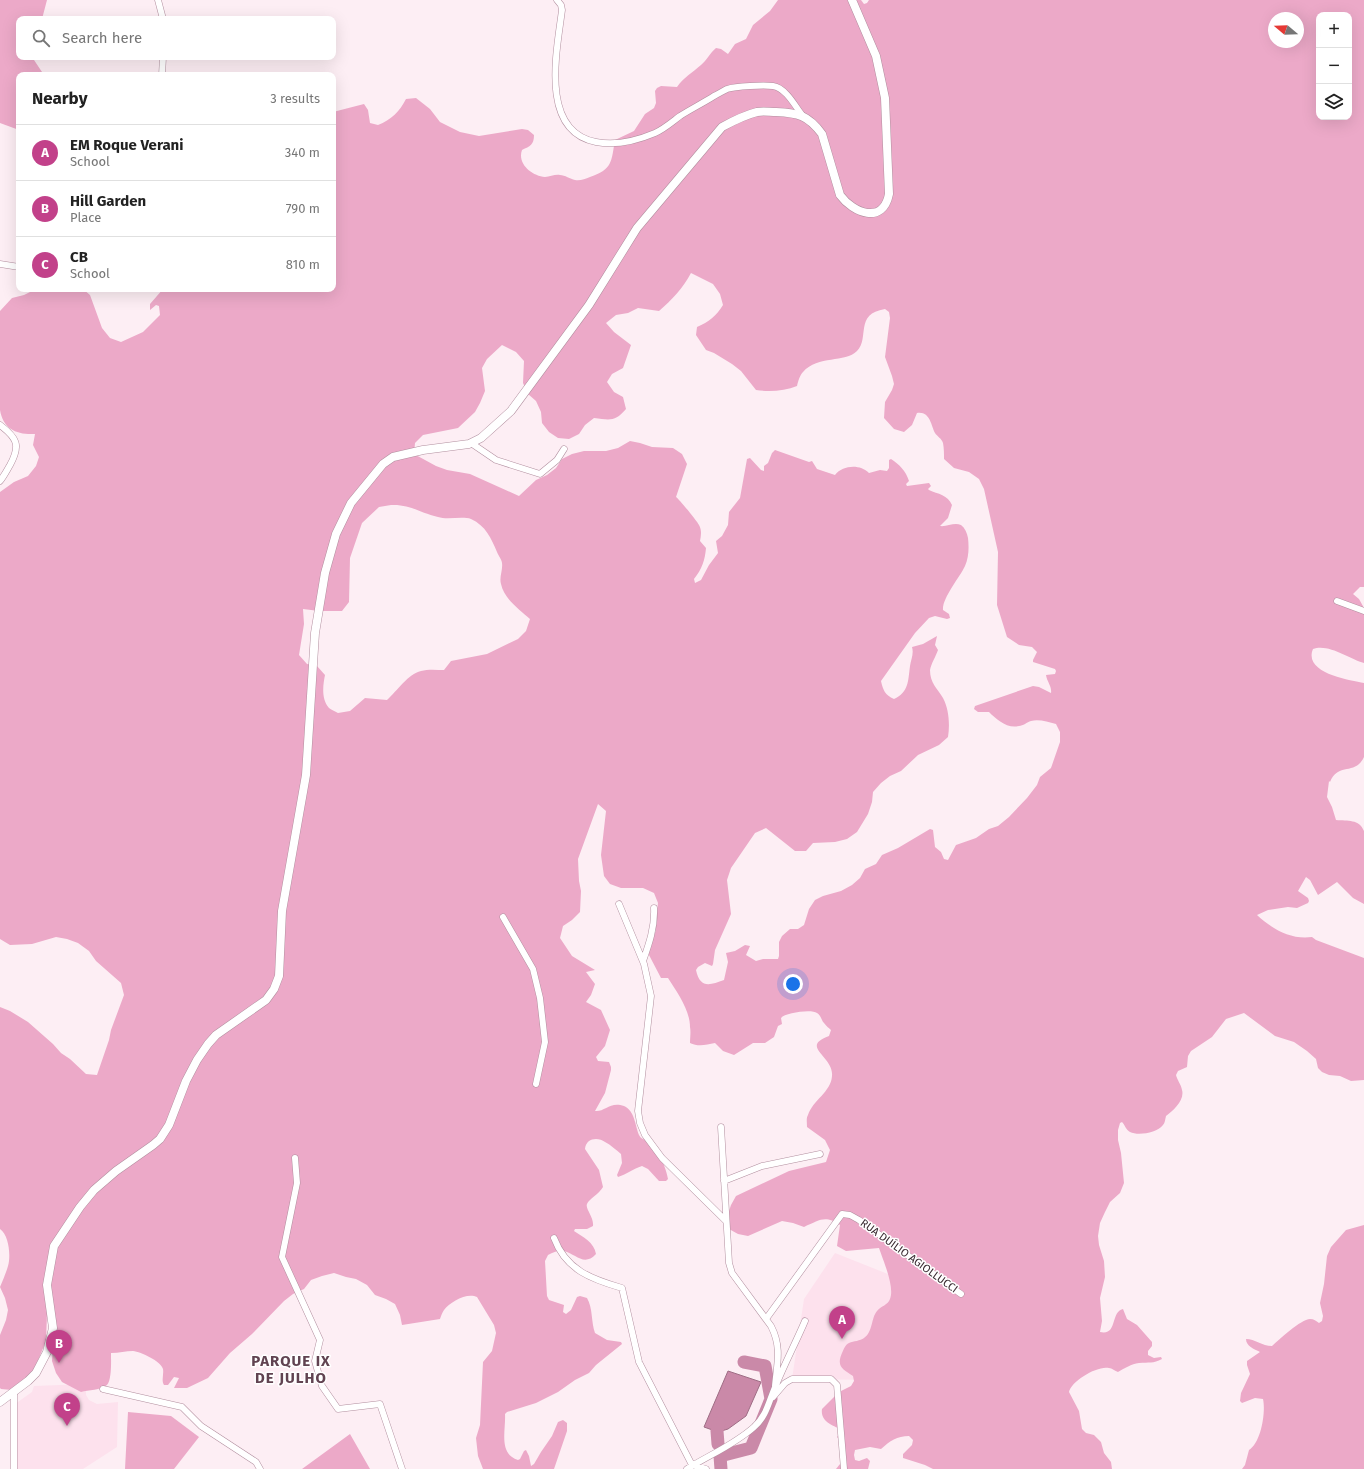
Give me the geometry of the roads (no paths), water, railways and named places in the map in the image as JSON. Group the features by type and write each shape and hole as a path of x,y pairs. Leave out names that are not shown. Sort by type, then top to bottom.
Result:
{"street":[{"path":"158,0 162,16"},
{"path":"557,0 562,10 556,66 557,98 568,125 575,133 589,140 604,143 622,143 656,132 692,109 728,89 773,86 785,92 802,115 816,126 822,134 840,195 845,201 859,211 869,214 884,208 888,201 889,194 885,98 876,56 852,0"},
{"path":"162,72 163,60"},
{"path":"0,1402 28,1381 36,1373 47,1352 53,1328 47,1285 54,1246 80,1207 94,1190 116,1171 154,1146 160,1139 169,1125 186,1080 208,1044 216,1035 266,1000 274,989 279,976 282,911 306,775 315,634 325,572 336,534 351,503 383,464 393,457 471,443 481,438 511,411 589,305 637,228 722,127 740,118 758,112 791,112 802,115"},
{"path":"0,264 16,267"},
{"path":"0,425 16,440 17,448 15,456 0,481"},
{"path":"471,443 496,460 540,474 557,460 564,449"},
{"path":"1337,601 1364,611"},
{"path":"619,904 643,961 651,996 638,1111 640,1123 645,1135 662,1158 726,1221"},
{"path":"643,961 655,921 654,908"},
{"path":"503,917 534,969 540,998 544,1042 536,1084"},
{"path":"721,1127 729,1263 732,1273 775,1333 779,1345 775,1386"},
{"path":"724,1181 762,1166 820,1154"},
{"path":"295,1158 297,1183 282,1257 320,1340 316,1361 322,1386 338,1409 380,1404 402,1469"},
{"name":"RUA DUÍLIO AGIOLLUCCI","path":"766,1319 842,1214 850,1215 883,1237 961,1294"},
{"path":"554,1238 559,1251 572,1266 597,1280 622,1288 639,1362 692,1465 706,1469"},
{"path":"686,1469 733,1443 754,1427 764,1417 775,1386 805,1321"},
{"path":"771,1399 785,1383 792,1379 832,1380 837,1385 844,1469"},
{"path":"103,1388 182,1407 201,1426 256,1462 259,1468"},
{"path":"14,1392 14,1469"}],"waterway":[{"path":"721,1469 720,1456 751,1448 771,1399 765,1366 744,1362"},
{"path":"718,1444 717,1431 719,1423"}],"place":[{"name":"EM Roque Verani","path":"842,1339"},
{"name":"Hill Garden","path":"59,1363"},
{"name":"CB","path":"67,1426"}],"district":[{"name":"PARQUE IX DE JULHO","path":"291,1370"}]}
